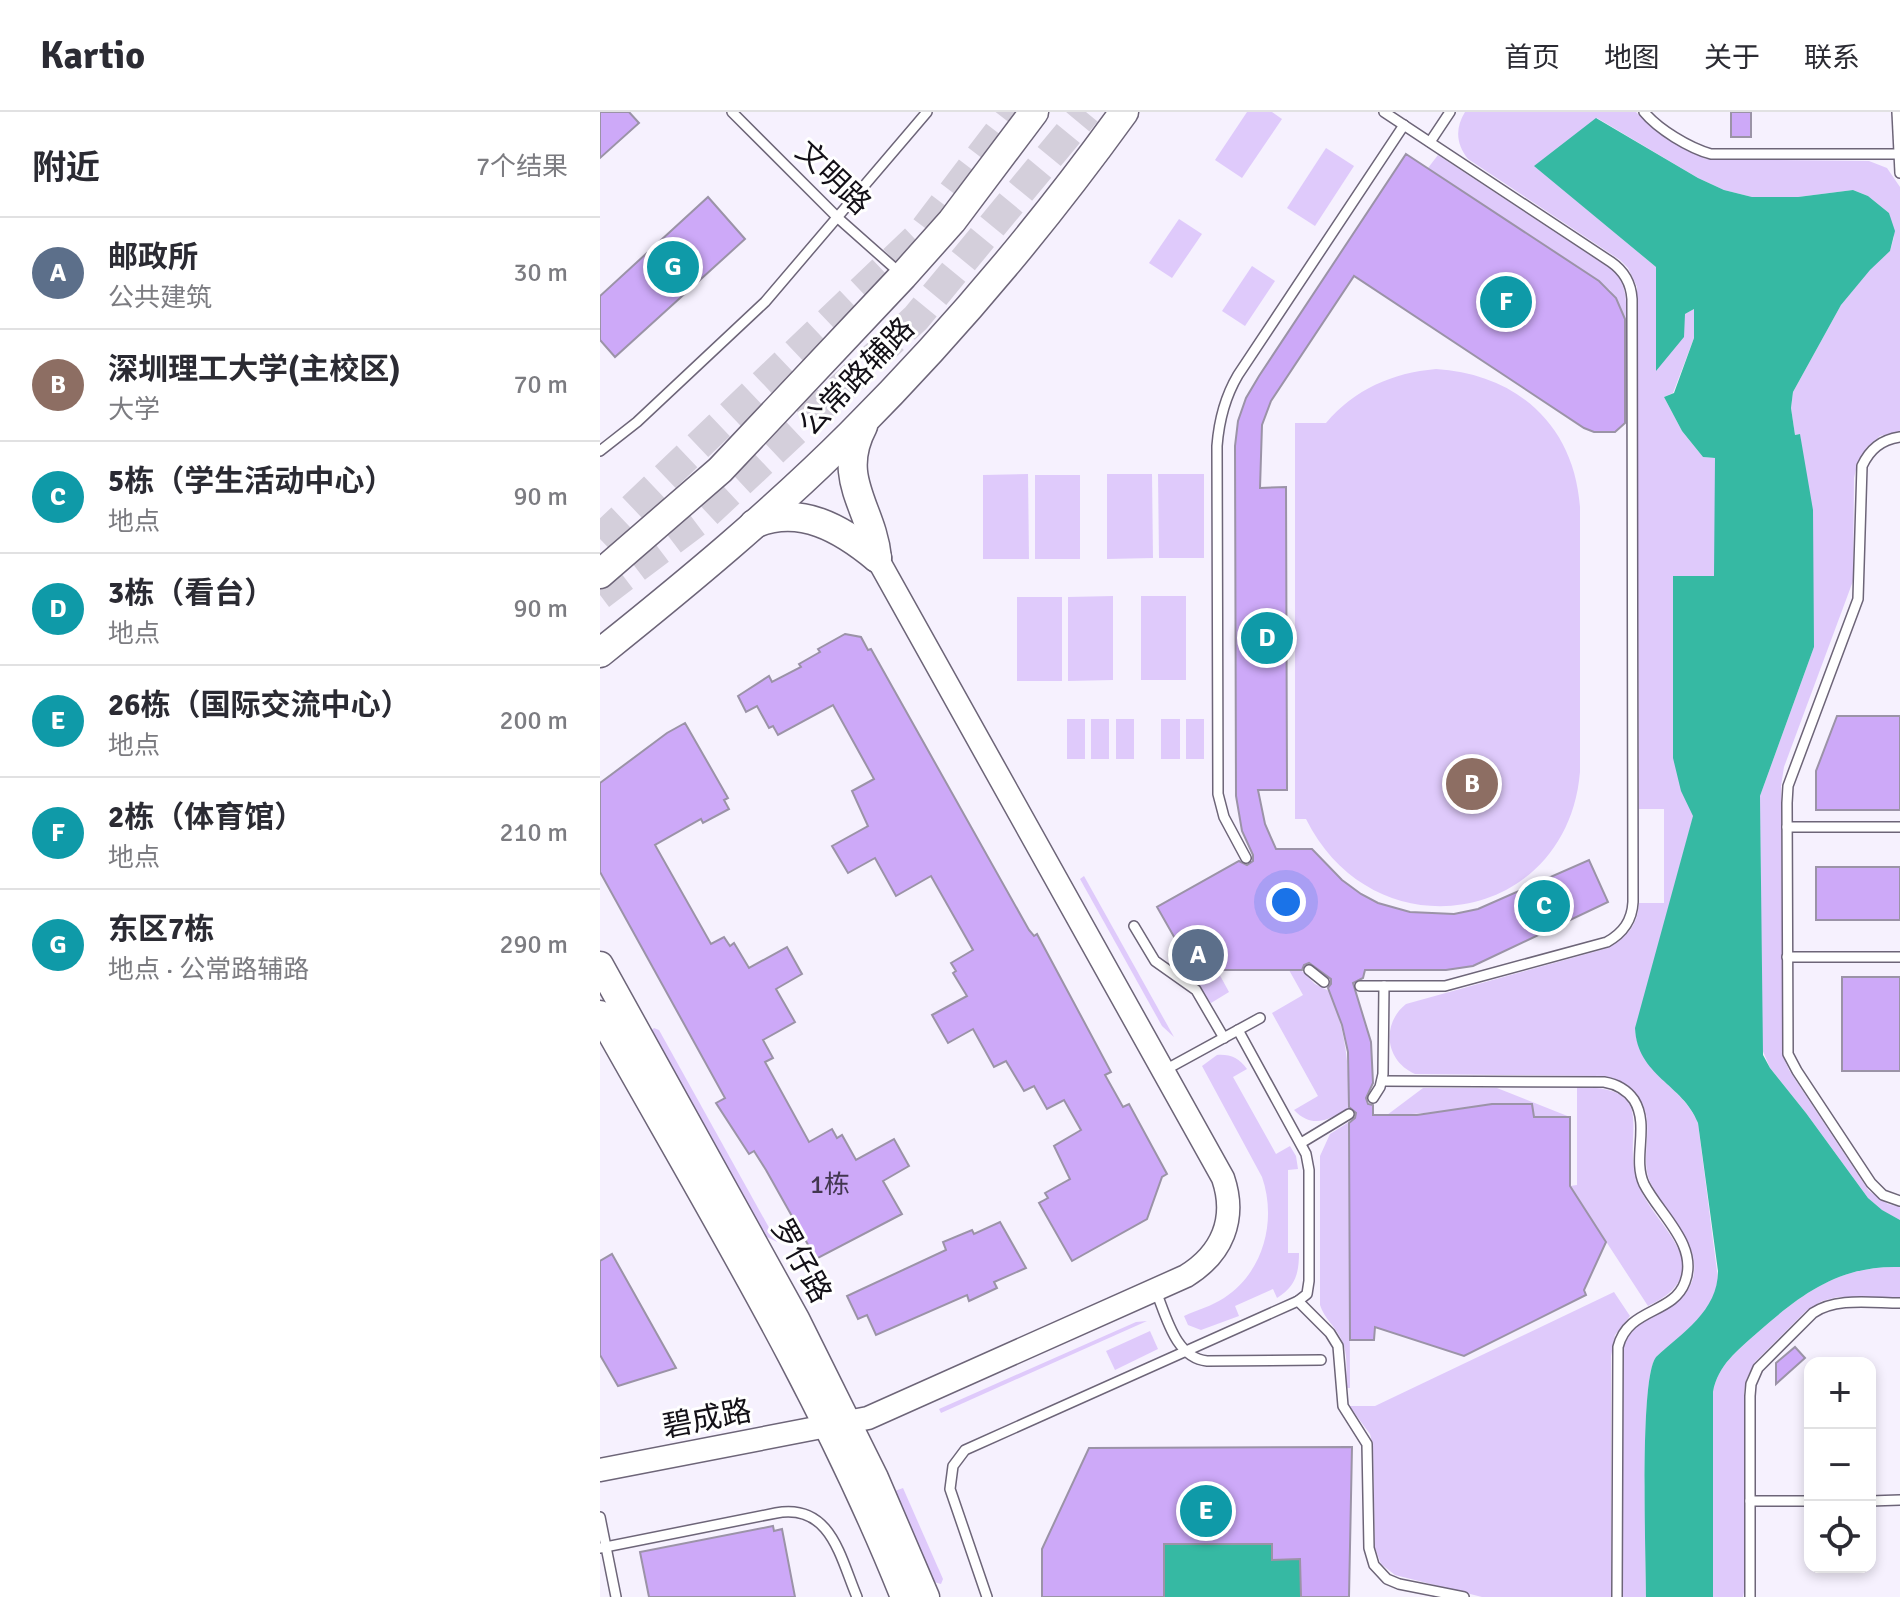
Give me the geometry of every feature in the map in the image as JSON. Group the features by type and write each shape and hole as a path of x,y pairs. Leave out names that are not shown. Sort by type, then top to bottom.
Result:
{"main road":[{"name":"公常路辅路","path":"600,574 720,470 903,276 952,221 1034,112"},
{"name":"公常路辅路","path":"600,653 699,573 867,418 1017,253 1124,112"},
{"path":"867,418 855,443 851,473 872,531 877,558"},
{"path":"753,524 770,519 809,518 832,526 877,558"},
{"name":"罗仔路","path":"600,965 796,1319 869,1515 904,1597"},
{"name":"罗仔路","path":"600,1014 777,1330 836,1424 926,1597"}],"street":[{"name":"碧成路","path":"600,1470 868,1418 1186,1276 1207,1261 1222,1238 1229,1212 1223,1178 877,558"}],"lane":[{"name":"文明路","path":"732,112 838,218 903,276"},
{"path":"600,451 637,422 765,302 927,112"},
{"path":"1360,986 1445,986 1607,942 1624,929 1633,908 1631,288 1617,266 1384,112"},
{"path":"1430,142 1450,112"},
{"path":"1644,112 1654,123 1711,154 1898,154"},
{"path":"1897,112 1900,173"},
{"path":"1246,858 1224,817 1218,794 1217,446 1220,422 1225,401 1238,375 1404,125"},
{"path":"1900,437 1877,445 1862,466 1858,599 1788,786 1787,827 1787,1043 1790,1060 1871,1183 1883,1195 1900,1201"},
{"path":"1787,827 1900,827"},
{"path":"1134,926 1155,961 1196,990 1224,1038"},
{"path":"1787,957 1900,957"},
{"path":"1309,970 1324,982"},
{"path":"1373,1098 1382,1081 1384,986"},
{"path":"1163,1071 1260,1018"},
{"path":"987,1597 950,1489 951,1471 960,1455 983,1440 1298,1301 1307,1294 1309,1164 1301,1143 1238,1030"},
{"path":"1382,1081 1604,1082 1622,1088 1635,1102 1640,1115 1644,1183 1684,1246 1689,1268 1683,1287 1676,1296 1633,1321 1623,1332 1618,1347 1617,1597"},
{"path":"1301,1143 1349,1114"},
{"path":"1155,1289 1184,1351 1193,1358 1207,1361 1321,1360"},
{"path":"1298,1301 1330,1333 1338,1346 1341,1400 1367,1444 1369,1548 1374,1565 1387,1579 1399,1584 1464,1597"},
{"path":"1750,1597 1750,1389 1758,1368 1822,1307 1833,1304 1900,1303"},
{"path":"1876,1501 1900,1500"},
{"path":"1750,1501 1804,1501"},
{"path":"600,1548 798,1511 820,1521 828,1531 857,1597"},
{"path":"600,1517 616,1597"}],"shaded area":[{"path":"1247,112 1272,112 1282,119 1242,178 1215,160"},
{"path":"1465,112 1636,112 1653,129 1706,159 1869,161 1887,168 1900,187 1900,431 1880,436 1867,447 1858,461 1854,478 1853,581 1784,767 1781,786 1783,1056 1789,1070 1869,1191 1888,1204 1900,1207 1900,1220 1881,1210 1868,1198 1770,1068 1762,1049 1760,796 1814,647 1800,434 1795,435 1791,408 1793,392 1841,305 1870,269 1890,251 1894,237 1889,213 1868,196 1853,190 1798,197 1752,197 1724,190 1597,118 1535,166 1656,267 1685,314 1694,309 1694,338 1673,393 1664,397 1682,431 1703,457 1715,458 1715,737 1635,1031 1646,1059 1691,1110 1698,1123 1718,1279 1703,1314 1656,1357 1651,1372 1645,1433 1646,1597 1623,1597 1623,1350 1635,1329 1684,1295 1691,1284 1694,1270 1689,1244 1648,1175 1647,1124 1643,1105 1628,1086 1605,1076 1415,1074 1397,1060 1390,1042 1393,1022 1406,1004 1608,948 1630,930 1639,903 1664,903 1664,809 1639,809 1637,287 1628,268 1620,260 1468,159 1458,136"},
{"path":"1596,118 1724,190 1752,197 1798,197 1853,190 1868,196 1889,213 1895,231 1890,251 1841,305 1793,392 1791,408 1795,435 1800,434 1813,510 1814,647 1760,796 1763,1055 1868,1198 1900,1220 1900,1267 1858,1271 1805,1295 1757,1333 1729,1359 1719,1374 1713,1392 1713,1597 1646,1597 1645,1432 1651,1372 1656,1357 1687,1330 1705,1309 1712,1298 1718,1271 1698,1123 1682,1098 1644,1058 1635,1028 1693,816 1681,791 1673,758 1673,576 1714,576 1715,458 1703,457 1682,431 1664,397 1674,393 1694,338 1694,309 1685,314 1684,337 1656,371 1656,267 1534,166"},
{"path":"1326,148 1354,166 1315,226 1287,208"},
{"path":"1438,155 1614,271 1624,291 1626,327 1620,306 1610,290 1428,168"},
{"path":"1179,219 1202,234 1172,278 1149,263"},
{"path":"1252,266 1275,281 1245,326 1222,311"},
{"path":"1436,369 1465,373 1515,393 1536,409 1553,428 1566,451 1575,477 1580,507 1580,772 1567,824 1541,863 1506,890 1464,904 1419,905 1376,891 1337,863 1306,819 1295,819 1295,423 1326,423 1349,401 1375,385 1404,374"},
{"path":"1028,474 1029,559 983,559 983,475"},
{"path":"1107,474 1152,474 1153,558 1107,559"},
{"path":"1158,474 1204,474 1204,558 1159,558"},
{"path":"1035,475 1080,475 1080,559 1035,559"},
{"path":"1113,596 1113,680 1068,681 1068,597"},
{"path":"1141,596 1186,596 1186,680 1141,680"},
{"path":"1017,597 1062,597 1062,681 1017,681"},
{"path":"1067,719 1085,719 1085,759 1067,759"},
{"path":"1091,719 1109,719 1109,759 1091,759"},
{"path":"1116,719 1134,719 1134,759 1116,759"},
{"path":"1161,719 1180,719 1180,759 1161,759"},
{"path":"1186,719 1204,719 1204,759 1186,759"},
{"path":"1084,876 1174,1037 1162,1026 1080,879"},
{"path":"1187,960 1193,970 1217,970 1229,992 1211,1003 1196,983 1173,968"},
{"path":"1289,970 1301,970 1315,984 1329,991 1343,1034 1349,1108 1322,1121 1308,1120 1294,1110 1318,1096 1272,1013 1303,995"},
{"path":"654,1028 659,1030 777,1242 763,1235 651,1031"},
{"path":"1217,1055 1234,1058 1247,1069 1233,1077 1276,1154 1290,1146 1296,1156 1298,1169 1288,1170 1288,1253 1299,1253 1299,1261 1295,1279 1283,1294 1277,1298 1273,1289 1235,1306 1239,1316 1201,1330 1188,1325 1184,1316 1219,1301 1249,1274 1264,1244 1268,1210 1262,1177 1202,1066"},
{"path":"1577,1087 1603,1089 1620,1095 1629,1104 1633,1115 1633,1163 1637,1181 1681,1255 1679,1281 1663,1297 1648,1306 1570,1186 1577,1185"},
{"path":"1423,1088 1497,1088 1570,1117 1534,1117 1531,1104 1387,1115"},
{"path":"1349,1122 1350,1388 1346,1388 1345,1349 1320,1305 1320,1156 1330,1134"},
{"path":"1900,1267 1900,1297 1838,1297 1822,1301 1806,1311 1755,1362 1744,1392 1744,1592 1743,1597 1713,1597 1713,1392 1719,1374 1729,1359 1757,1333 1805,1295 1858,1271"},
{"path":"1614,1292 1630,1316 1615,1335 1611,1356 1611,1597 1482,1597 1395,1575 1381,1564 1375,1548 1373,1446 1370,1434 1349,1406 1375,1406"},
{"path":"1147,1321 941,1413 939,1409 1136,1322"},
{"path":"1150,1331 1158,1349 1115,1370 1106,1351"},
{"path":"903,1488 943,1579 941,1584 934,1582 895,1491"},
{"path":"1164,1544 1272,1544 1273,1560 1323,1559 1323,1579 1300,1580 1300,1597 1164,1597"}],"building":[{"path":"600,112 629,112 639,123 600,158"},
{"path":"1731,112 1751,112 1751,137 1731,137"},
{"path":"1406,154 1599,281 1616,298 1625,319 1625,423 1615,432 1594,432 1354,276 1271,401 1262,425 1260,488 1286,487 1287,790 1258,790 1265,824 1276,849 1312,849 1342,880 1361,894 1378,903 1410,912 1454,914 1478,909 1589,860 1608,902 1473,966 1446,970 1365,970 1363,978 1353,983 1371,1042 1373,1083 1366,1098 1368,1104 1373,1105 1373,1115 1417,1115 1492,1104 1532,1104 1534,1117 1570,1117 1570,1186 1606,1242 1584,1290 1586,1295 1464,1356 1375,1327 1374,1340 1350,1340 1349,1123 1356,1113 1349,1107 1348,1052 1328,988 1331,979 1309,963 1302,970 1193,970 1157,907 1239,861 1247,865 1253,861 1242,831 1236,796 1235,446 1238,421 1246,398 1259,376"},
{"path":"708,197 745,239 615,357 600,340 600,296"},
{"path":"845,634 861,637 868,650 871,649 1029,930 1034,936 1037,934 1111,1072 1105,1075 1123,1107 1129,1104 1167,1174 1162,1177 1147,1219 1072,1261 1039,1203 1048,1198 1045,1193 1070,1179 1054,1146 1081,1130 1064,1100 1047,1109 1034,1086 1024,1091 1006,1061 994,1067 973,1029 948,1043 932,1015 967,996 953,973 956,971 951,963 973,950 931,876 896,896 875,858 848,873 832,846 868,826 852,791 874,779 833,705 778,735 773,726 769,728 757,706 746,712 738,696 769,676 772,682 801,667 799,664 820,652 818,649"},
{"path":"1837,716 1900,716 1900,810 1816,810 1816,771"},
{"path":"685,723 728,798 724,800 729,809 703,823 701,819 655,845 711,944 724,937 730,946 734,943 749,968 787,947 802,974 776,989 795,1022 763,1040 773,1058 765,1062 809,1142 832,1129 837,1138 842,1135 856,1160 894,1139 909,1166 883,1181 902,1214 816,1259 754,1151 749,1154 716,1103 725,1098 600,872 600,783"},
{"path":"1816,867 1900,867 1900,920 1816,920"},
{"path":"1842,977 1900,977 1900,1071 1842,1071"},
{"path":"1000,1222 1026,1268 994,1282 997,1288 969,1301 967,1295 876,1335 867,1315 858,1319 847,1296 946,1250 943,1242 972,1230 974,1234"},
{"path":"612,1254 676,1368 618,1386 600,1355 600,1261"},
{"path":"1795,1347 1804,1357 1776,1384 1776,1363"},
{"path":"1352,1447 1349,1597 1301,1597 1300,1559 1272,1560 1272,1544 1164,1544 1164,1597 1042,1597 1042,1549 1089,1448"},
{"path":"773,1526 774,1531 782,1529 795,1597 649,1597 640,1552"}],"tunnel":[{"path":"600,539 921,234 1014,112"},
{"path":"600,595 703,517 916,318 1086,112"}],"place":[{"name":"东区7栋","path":"673,267"},
{"name":"2栋（体育馆）","path":"1506,302"},
{"name":"3栋（看台）","path":"1267,638"},
{"name":"深圳理工大学(主校区)","path":"1472,784"},
{"name":"5栋（学生活动中心）","path":"1544,906"},
{"name":"邮政所","path":"1198,955"},
{"name":"26栋（国际交流中心）","path":"1206,1511"}]}
